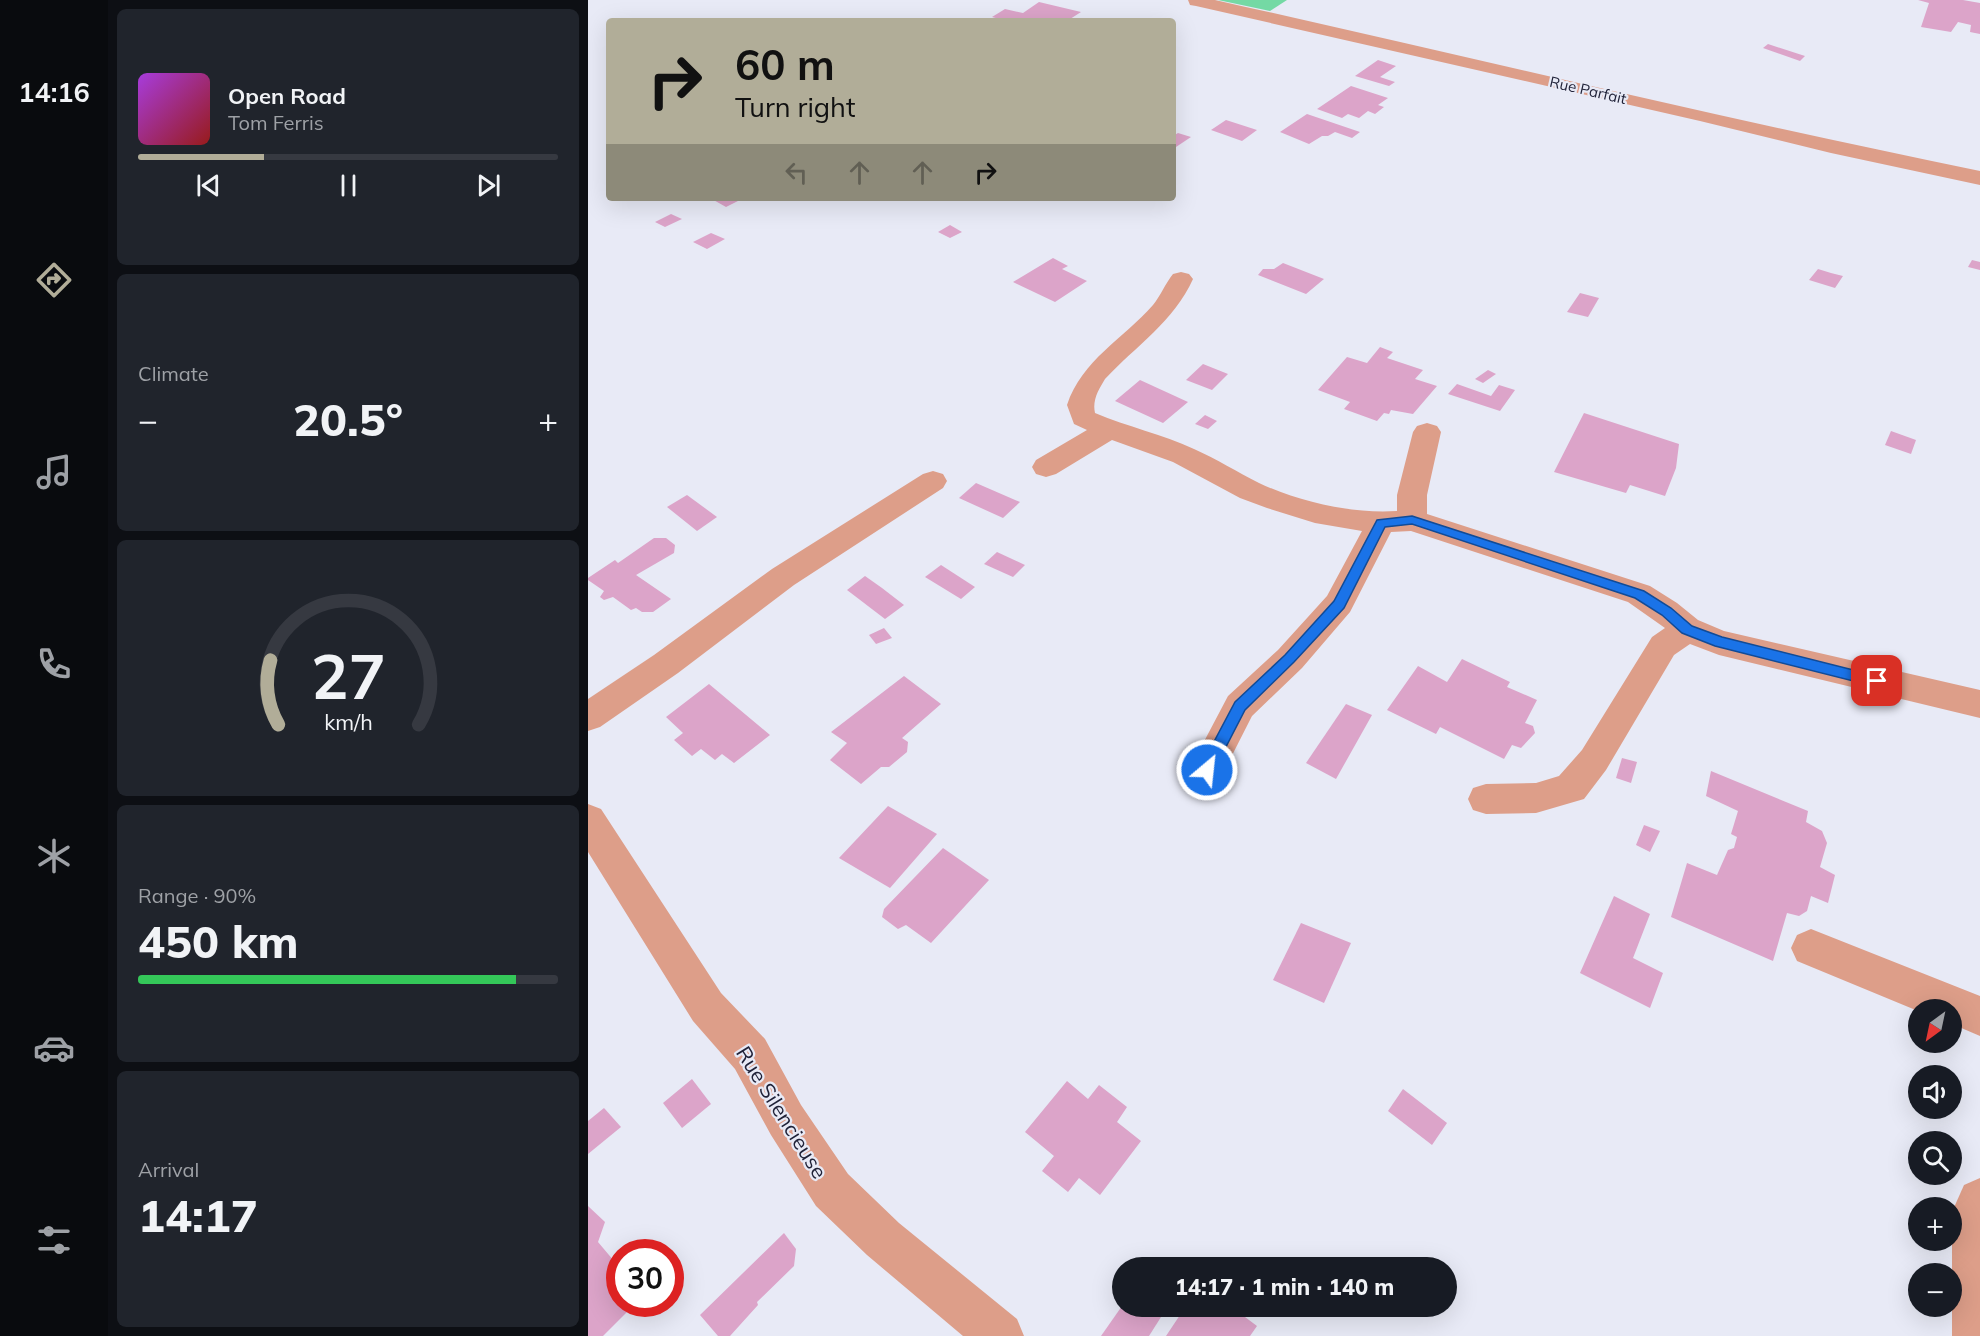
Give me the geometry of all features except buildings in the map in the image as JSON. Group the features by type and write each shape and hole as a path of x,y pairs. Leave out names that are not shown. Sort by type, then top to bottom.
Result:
{"street":[{"name":"Rue Parfait","path":"1196,1 1700,115 1831,147 1980,178"},
{"path":"1181,279 1158,314 1105,364 1087,387 1080,406 1084,418 1108,430 1181,454 1259,494 1305,510 1381,524 1412,520 1640,594 1666,611 1687,629 1719,642 1980,704"},
{"path":"1046,467 1108,430"},
{"path":"1412,520 1412,495 1428,432"},
{"path":"588,717 783,577 933,481"},
{"path":"1207,770 1240,706 1290,659 1339,604 1381,524"},
{"path":"1485,800 1536,798 1571,788 1594,760 1664,646 1687,629"},
{"name":"Rue Silencieuse","path":"588,820 707,1007 750,1054 786,1120 832,1190 883,1239 1000,1336"},
{"path":"1811,948 1980,1016"},
{"path":"1977,1327 1974,1291 1976,1212 1980,1201"}],"green space":[{"path":"1218,0 1287,0 1270,11"}],"route":[{"path":"1207,770 1240,706 1290,659 1339,604 1381,524 1412,520 1525,555 1640,594 1666,611 1687,629 1719,642 1877,681"}]}
